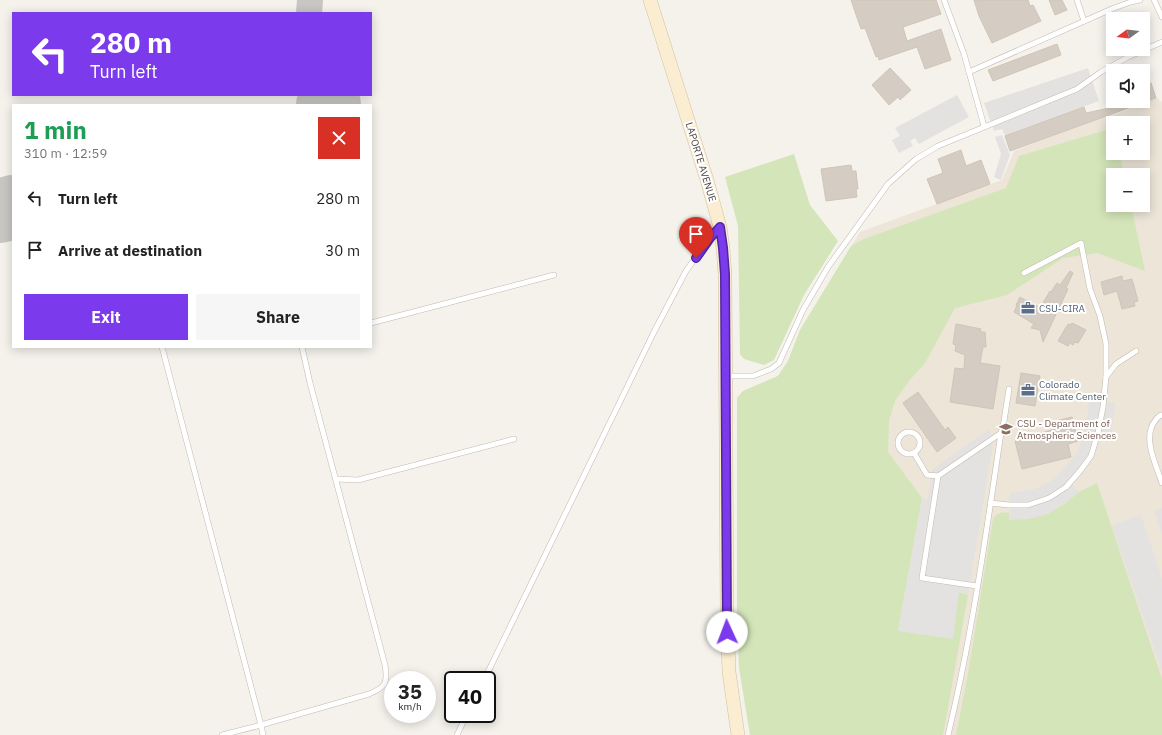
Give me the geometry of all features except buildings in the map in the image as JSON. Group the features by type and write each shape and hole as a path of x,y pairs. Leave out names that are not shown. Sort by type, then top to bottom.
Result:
{"street":[{"name":"LAPORTE AVENUE","path":"650,0 707,180 720,227 723,248 725,274 727,619 730,672 738,735"}],"lane":[{"path":"944,0 969,72 984,126"},
{"path":"1077,0 1084,21"},
{"path":"969,72 1084,21 1131,2 1140,0"},
{"path":"1150,0 1154,0 1162,17"},
{"path":"726,376 757,375 771,369 779,363 803,310 828,267 888,184 916,158 938,146 984,126 1077,89 1101,72 1128,56 1162,42"},
{"path":"488,671 655,330 686,271 720,227"},
{"path":"990,503 1028,505 1049,498 1066,486 1091,456 1098,433 1103,407 1106,377 1106,344 1100,316 1090,289 1081,243 1024,273"},
{"path":"372,323 554,275"},
{"path":"162,348 263,735"},
{"path":"222,735 337,705 380,689 386,681 385,665 310,383 302,348"},
{"path":"1106,377 1116,364 1136,351"},
{"path":"948,735 977,586 1009,389"},
{"path":"1162,415 1159,416 1151,426 1149,442 1162,483"},
{"path":"910,431 919,437 919,448 914,453 907,454 900,450 898,439 903,433 910,431"},
{"path":"914,453 927,475 938,476 1001,433"},
{"path":"336,479 358,480 514,440"},
{"path":"938,476 922,578 977,586"},
{"path":"457,735 463,723"}],"shaded area":[{"path":"1088,68 1099,101 1005,136 1002,129 994,131 984,103"},
{"path":"957,95 969,117 919,144 915,138 910,141 913,146 899,153 892,140 900,136 895,128"},
{"path":"1158,98 1160,102 1162,101 1162,735 750,735 739,667 737,613 737,398 743,391 778,376 788,361 800,330 860,232 1002,180 1014,151 1090,121 1106,117 1106,160 1150,160 1150,116 1109,116 1132,108 1150,108 1150,101"},
{"path":"1002,135 1010,155 1001,180 994,177 1001,154 995,137"},
{"path":"1089,401 1115,403 1111,438 1103,436 1093,459 1072,486 1079,492 1048,514 1028,519 1009,520 1010,493 1035,489 1054,479 1077,453 1086,428"},
{"path":"990,428 993,444 968,595 959,592 953,639 898,631 922,498 928,499 932,470"},
{"path":"1162,508 1162,534 1154,511"},
{"path":"1141,515 1162,579 1162,671 1112,525"}],"green space":[{"path":"1106,130 1106,160 1121,160 1122,168 1106,168 1106,212 1132,212 1145,271 1097,253 1063,258 1007,295 955,308 925,363 909,381 895,401 889,421 888,452 922,498 898,631 959,592 968,595 943,735 750,735 739,667 737,613 737,398 743,391 778,376 788,361 800,330 851,246 864,239 1006,188 1019,156"},
{"path":"794,154 810,205 838,241 804,295 774,360 764,365 744,359 740,354 738,226 725,177"},
{"path":"1097,483 1162,679 1162,735 956,735 968,674 993,519 1000,513 1009,513 1009,520 1064,504 1079,492"}],"taxiway":[{"path":"309,12 310,0"},
{"path":"326,96 329,104"}],"runway":[{"path":"0,211 12,207"}],"place":[{"name":"CSU-CIRA","path":"1028,308"},
{"name":"Colorado Climate Center","path":"1028,390"},
{"name":"CSU - Department of Atmospheric Sciences","path":"1006,429"}],"route":[{"path":"696,258 720,227 725,274 727,632"}]}
